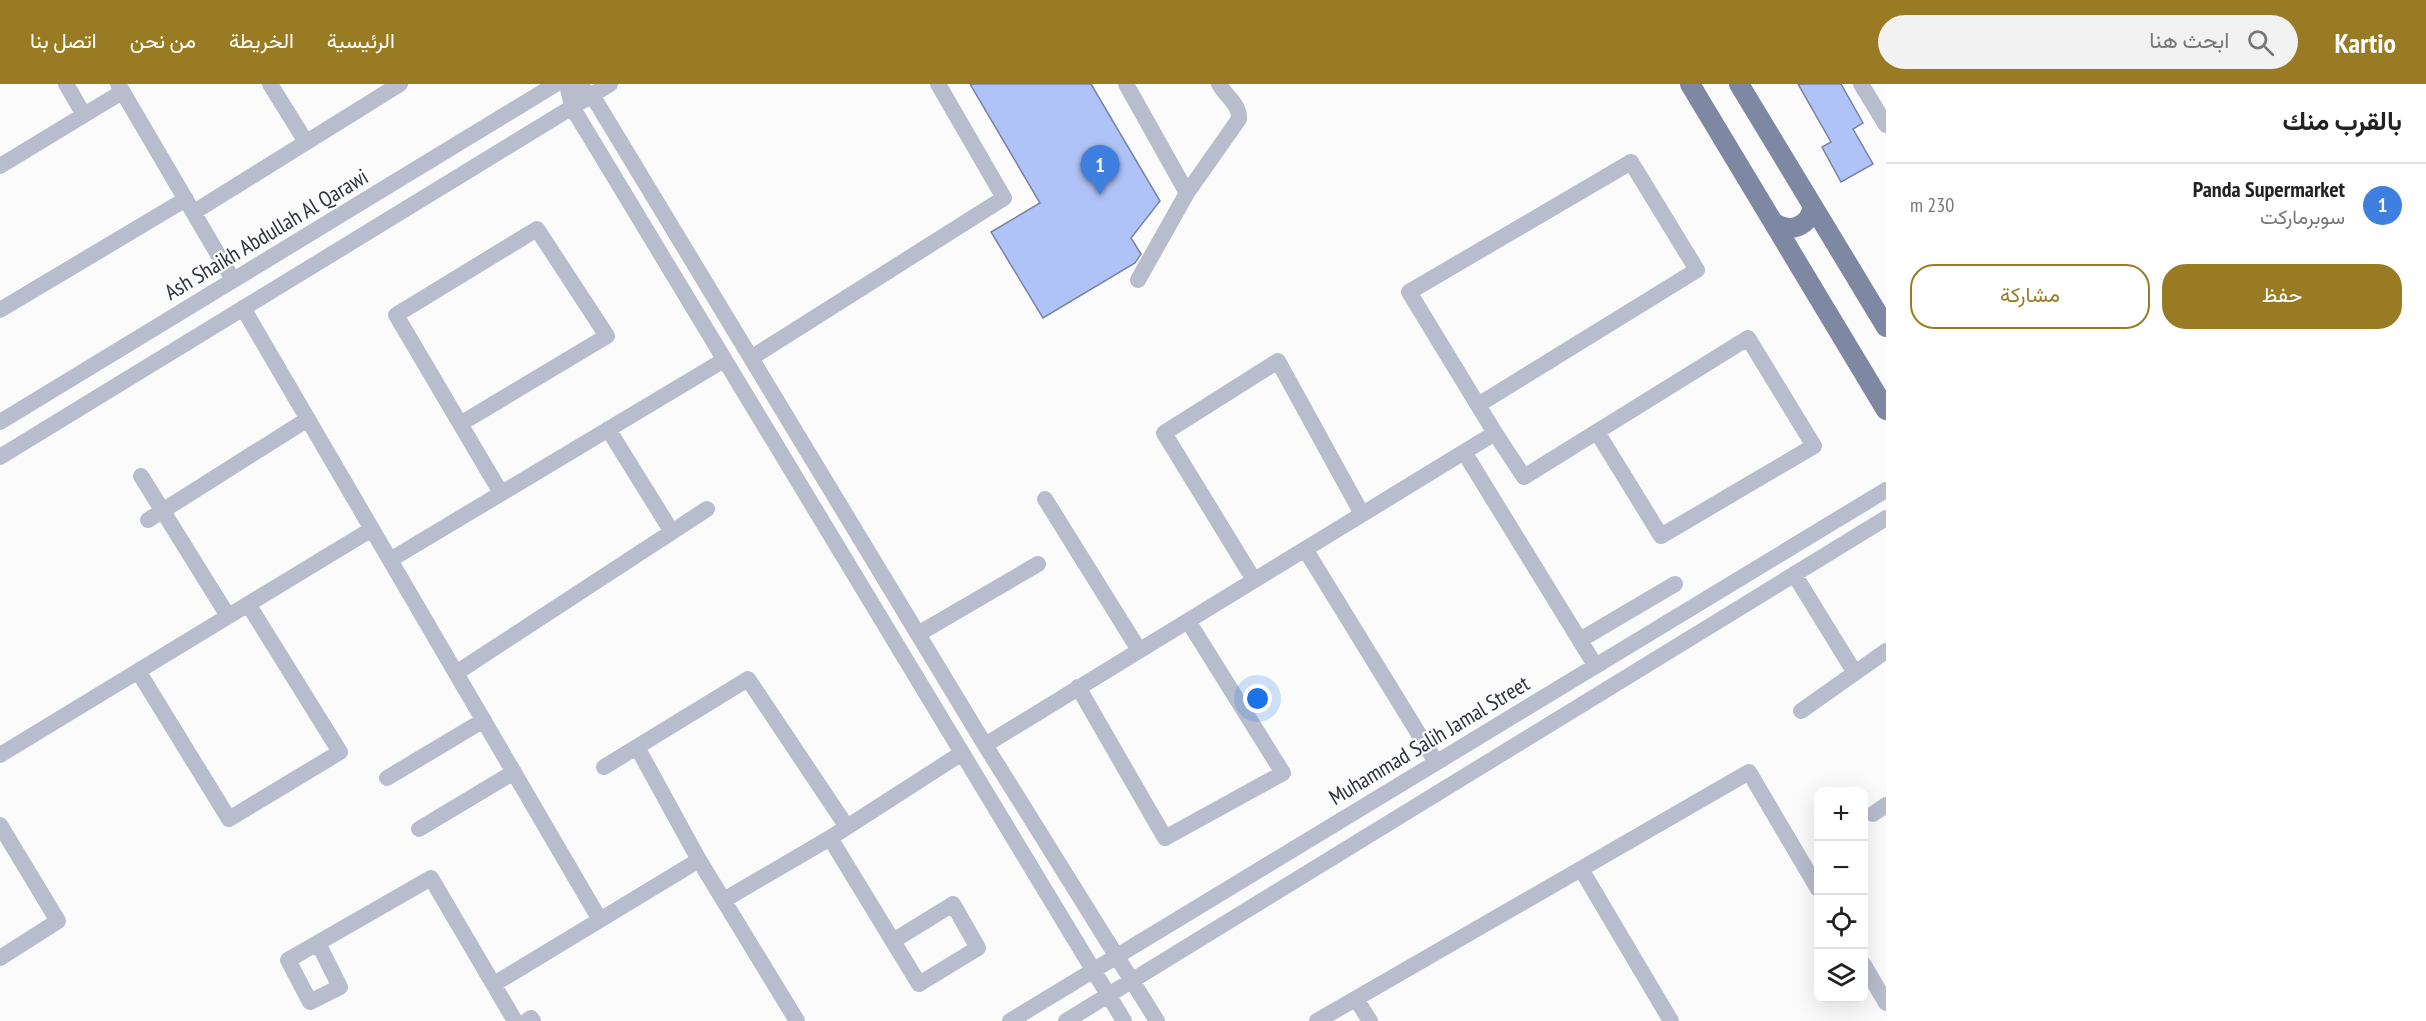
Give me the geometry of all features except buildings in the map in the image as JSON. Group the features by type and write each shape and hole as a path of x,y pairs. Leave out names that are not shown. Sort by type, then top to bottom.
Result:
{"main road":[{"path":"1690,84 1886,410"},
{"path":"1739,84 1886,327"},
{"path":"1773,222 1785,228 1798,227 1809,219 1813,206"}],"street":[{"path":"66,84 84,115"},
{"path":"270,84 306,142"},
{"path":"0,310 306,142 400,84"},
{"name":"Ash Shaikh Abdullah Al Qarawi","path":"0,422 556,84"},
{"path":"567,84 572,107 1124,1021"},
{"path":"575,84 592,95 985,744 1158,1021"},
{"path":"0,457 610,84"},
{"path":"751,358 1004,198 938,84"},
{"path":"1126,84 1187,193"},
{"path":"1138,280 1187,193 1239,119 1237,105 1223,92 1219,84"},
{"path":"1861,84 1886,125"},
{"path":"0,166 84,115 120,88 233,280"},
{"path":"1478,405 1697,270 1631,162 1409,292 1495,433 1524,477 1748,338 1814,446 1661,536 1597,432"},
{"path":"460,424 607,336 537,229 396,315 501,494"},
{"path":"243,308 600,920"},
{"path":"390,560 724,360"},
{"path":"1254,580 1164,433 1278,361 1362,514"},
{"path":"148,520 308,419"},
{"path":"608,429 672,532"},
{"path":"985,744 1495,433"},
{"path":"1464,452 1595,665"},
{"path":"141,476 228,616"},
{"name":"Muhammad Salih Jamal Street","path":"1010,1021 1886,490"},
{"path":"1045,499 1139,650"},
{"path":"456,673 707,509"},
{"path":"1066,1021 1886,518"},
{"path":"0,754 372,529"},
{"path":"1305,549 1436,762"},
{"path":"918,634 1038,564"},
{"path":"1794,574 1855,673"},
{"path":"1580,640 1675,584"},
{"path":"138,671 229,819 340,752 248,604"},
{"path":"1078,687 1165,838 1283,773 1188,621"},
{"path":"1801,711 1886,651"},
{"path":"604,767 748,679 847,827"},
{"path":"387,778 484,720"},
{"path":"637,747 699,860 797,1021"},
{"path":"724,900 830,838 962,753"},
{"path":"419,829 514,772"},
{"path":"1317,1021 1749,772 1814,882"},
{"path":"0,825 58,921 0,958"},
{"path":"830,838 920,984 978,948 953,904 893,940"},
{"path":"494,984 699,860"},
{"path":"1581,869 1671,1021"},
{"path":"318,943 431,878 515,1021"},
{"path":"1868,973 1886,1003"},
{"path":"1356,999 1370,1021"},
{"path":"526,1021 531,1018 532,1021"}],"place":[{"name":"Panda Supermarket","path":"1100,195"}]}
